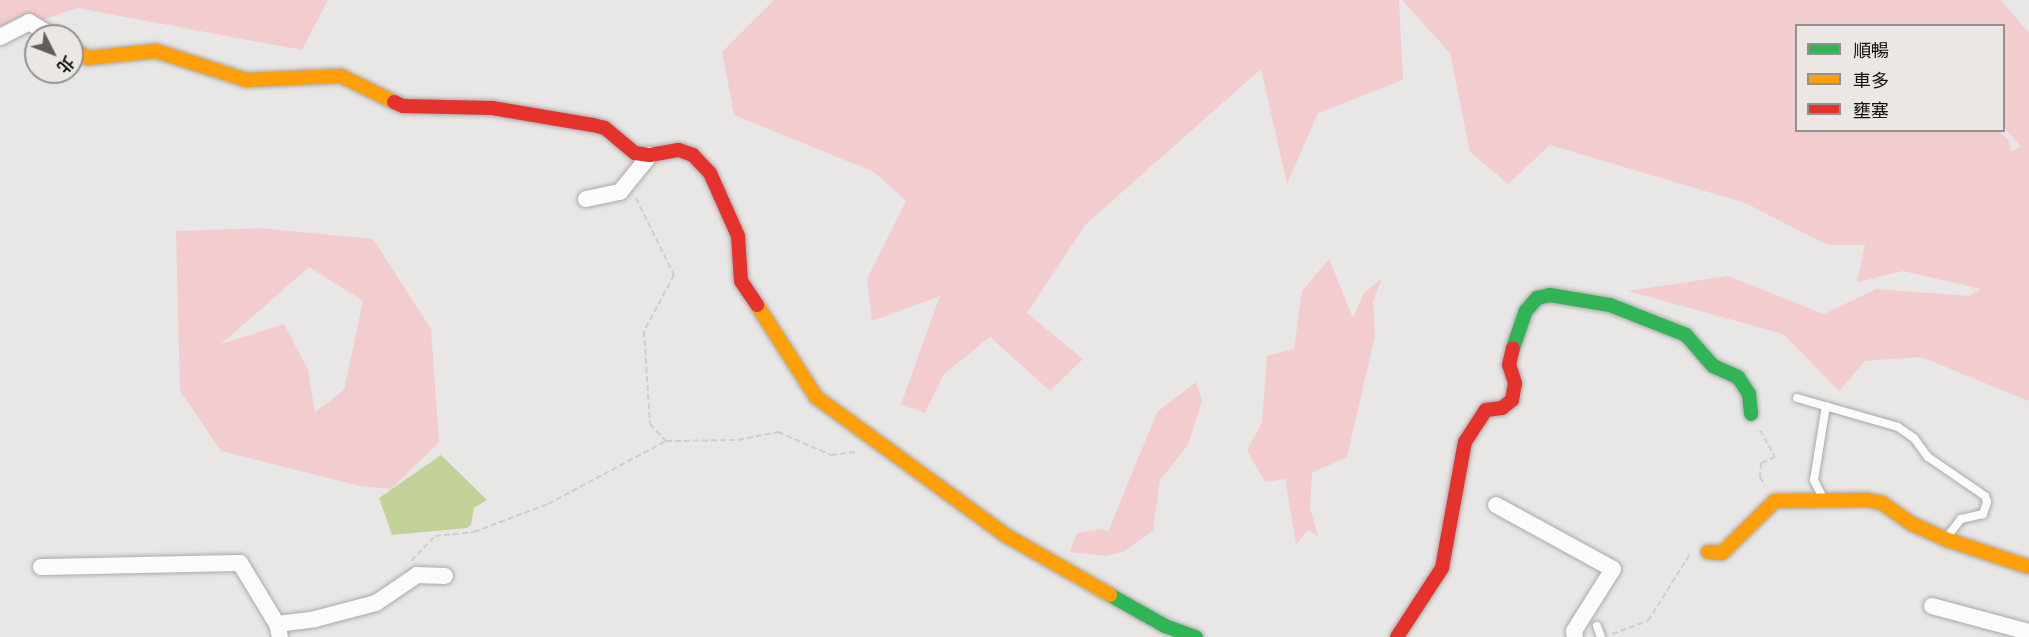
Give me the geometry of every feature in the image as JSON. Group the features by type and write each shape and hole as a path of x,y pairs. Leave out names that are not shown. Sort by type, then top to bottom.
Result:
{"street":[{"path":"0,37 24,25"},
{"path":"84,56 87,58 156,51 246,80 341,76 403,106 492,108 605,128 635,153 650,155 680,150 705,164 738,236 741,281 816,397 1005,535 1165,626 1196,637"},
{"path":"586,199 620,192 650,155"},
{"path":"1397,637 1442,568 1465,442 1486,410 1502,408 1512,400 1515,383 1509,365 1526,311 1537,298 1550,295 1610,305 1686,335 1713,366 1738,377 1749,394 1750,414"},
{"path":"1708,552 1722,553 1775,501 1823,499 1882,503 1912,524 1945,539 2029,567"},
{"path":"1496,506 1613,569 1574,631 1575,637"},
{"path":"41,567 240,563 278,630 376,603 417,575 445,576"},
{"path":"1932,606 2029,632"}],"lane":[{"path":"1797,398 1898,427 1914,438 1928,457 1985,496 1987,502 1983,513 1961,519 1945,539"},
{"path":"1823,499 1814,480 1826,406"},
{"path":"1597,626 1603,637"}],"path":[{"path":"628,182 674,274 644,331 650,424 666,441"},
{"path":"1750,414 1775,457 1761,463 1760,477 1775,501"},
{"path":"406,566 435,536 454,531 474,532 548,504 666,441 738,440 778,432 831,454 855,451 864,455"},
{"path":"1603,637 1648,621 1689,554 1708,552"}],"shaded area":[{"path":"0,0 328,0 302,50 77,8 31,24 24,24 24,27 0,35"},
{"path":"774,0 1399,0 1403,80 1318,113 1287,184 1261,69 1086,224 1027,313 1083,359 1050,391 990,337 944,374 925,413 901,404 940,296 872,321 867,279 906,201 874,172 734,115 722,52"},
{"path":"1402,0 2001,0 2029,33 2029,401 1921,357 1865,361 1839,391 1783,334 1628,291 1728,276 1824,314 1876,289 1969,296 1981,289 1903,271 1857,282 1865,245 1828,245 1745,203 1550,145 1508,184 1470,152 1450,53"},
{"path":"260,228 373,239 431,329 439,442 391,489 360,486 221,451 180,391 176,231","holes":["309,267 363,301 344,390 315,412 308,370 284,324 221,344"]},
{"path":"1329,259 1353,318 1364,293 1382,278 1373,302 1375,336 1347,457 1312,473 1310,508 1318,536 1308,530 1296,545 1285,479 1265,482 1247,451 1262,422 1267,356 1294,349 1302,291"},
{"path":"1196,382 1202,401 1188,445 1160,480 1153,531 1123,552 1106,556 1070,552 1077,533 1102,529 1108,532 1157,412"},
{"path":"441,455 487,500 474,508 471,525 467,528 392,535 379,498"}],"traffic: fast":[{"path":"1513,348 1526,311 1537,298 1550,295 1610,305 1686,335 1713,366 1738,377 1749,394 1751,414"},
{"path":"1110,595 1165,626 1196,637"}],"traffic: slow":[{"path":"84,56 88,58 156,51 246,80 341,76 394,102"},
{"path":"757,305 816,397 1005,535 1110,595"},
{"path":"1708,552 1722,553 1775,501 1867,500 1882,503 1912,524 1945,539 2029,567"}],"traffic: jam":[{"path":"394,102 403,106 492,108 593,125 605,128 635,153 650,155 679,150 693,155 710,173 738,236 741,281 757,305"},
{"path":"1397,637 1442,568 1465,442 1486,410 1502,408 1512,400 1515,383 1509,365 1513,348"}]}
